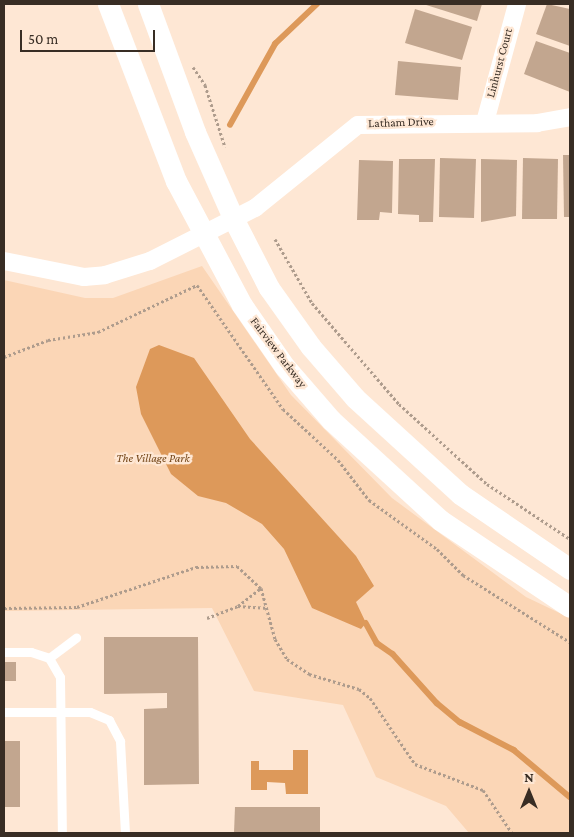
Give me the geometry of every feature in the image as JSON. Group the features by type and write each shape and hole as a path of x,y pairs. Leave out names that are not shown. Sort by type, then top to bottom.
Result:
{"street":[{"name":"Fairview Parkway","path":"108,4 161,146 204,235 242,305 331,420 440,520 570,607"},
{"path":"148,4 195,132 234,220 269,288 355,398 460,494 570,569"},
{"name":"Linhurst Court","path":"485,122 517,4"},
{"name":"Latham Drive","path":"204,235 234,220 284,188 358,125 485,122 537,123 570,117"},
{"path":"4,261 46,273 106,275 150,261 204,235"}],"lane":[{"path":"49,658 76,638"},
{"path":"4,652 31,652 49,658 60,677 62,833"},
{"path":"4,712 90,712 109,720 120,741 125,833"}],"path":[{"path":"189,58 205,85 228,156"},
{"path":"274,239 312,303 399,404 487,484 570,539"},
{"path":"4,357 48,340 98,332 198,285 283,409 338,460 369,500 437,549 463,575 570,642"},
{"path":"4,608 77,607 213,564 237,566 261,588 275,639 288,659 309,674 359,689 370,698 415,764 483,790 512,833"},
{"path":"207,618 238,606 261,588"},
{"path":"238,606 268,608"}],"green space":[{"name":"The Village Park","path":"202,266 291,395 392,498 526,597 570,618 570,833 469,833 446,806 376,777 343,705 254,691 212,608 4,611 4,280 85,298 113,298"}],"shaded area":[{"path":"159,345 194,358 250,439 356,556 374,586 356,602 366,623 361,629 312,608 284,549 262,524 226,503 198,496 171,474 141,414 136,387 150,349"},
{"path":"293,750 308,750 308,794 286,794 285,783 267,782 267,790 251,790 251,761 259,761 259,770 293,770"}],"building":[{"path":"423,4 482,4 477,21"},
{"path":"547,4 570,9 570,46 536,34"},
{"path":"415,9 472,27 462,60 405,43"},
{"path":"536,41 570,53 570,92 524,74"},
{"path":"398,61 461,67 458,100 395,95"},
{"path":"563,155 570,155 570,217 564,217"},
{"path":"440,158 476,159 474,218 439,217"},
{"path":"523,158 558,159 557,219 522,219"},
{"path":"399,159 435,159 433,222 419,222 419,215 398,214"},
{"path":"481,159 517,160 516,216 481,222"},
{"path":"359,160 393,161 392,213 380,212 379,220 357,220"},
{"path":"104,637 198,637 199,784 144,785 144,709 167,708 167,693 104,694"},
{"path":"4,662 16,662 16,681 4,681"},
{"path":"4,741 20,741 20,807 4,807"},
{"path":"235,807 320,807 320,833 234,833"}],"waterway":[{"path":"230,125 275,44 317,4"},
{"path":"366,623 377,643 393,654 437,703 460,722 514,750 570,797"}]}
